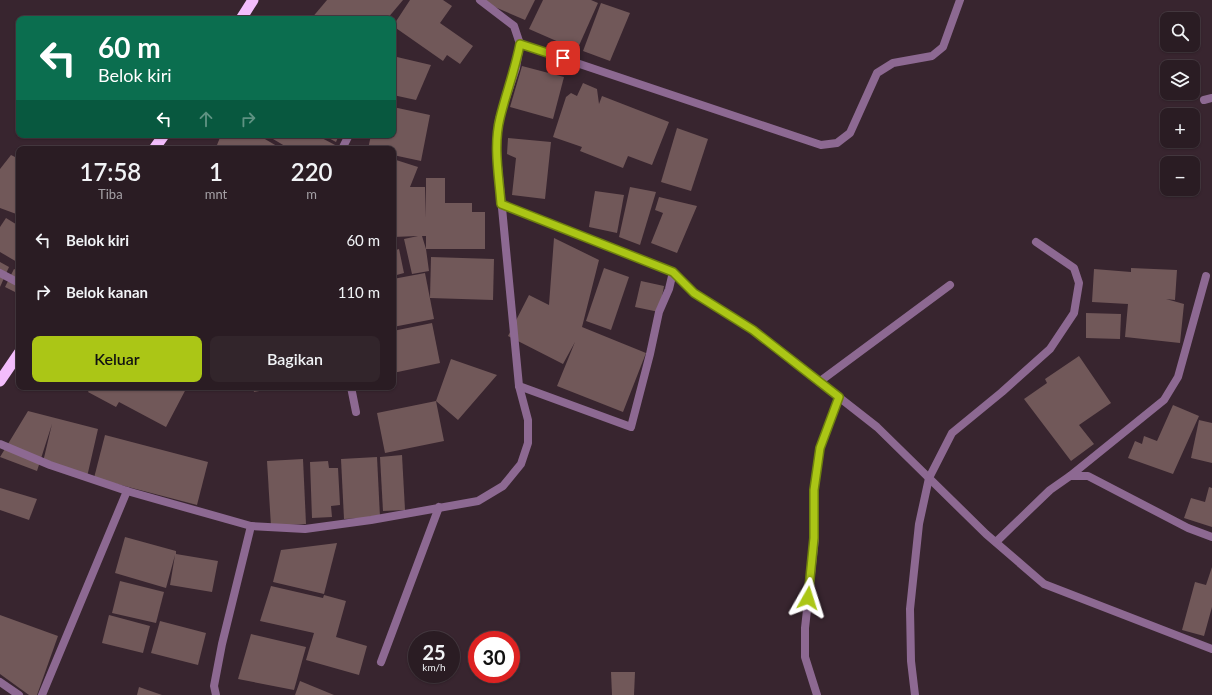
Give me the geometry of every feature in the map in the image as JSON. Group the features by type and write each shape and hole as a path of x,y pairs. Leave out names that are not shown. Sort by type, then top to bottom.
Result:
{"highway":[{"path":"243,16 253,0"},
{"path":"0,382 16,358"}],"street":[{"path":"0,444 50,465 127,491 251,526 305,529 371,520 478,501 503,486 521,464 528,443 528,420 518,386 496,145 499,119 516,68 520,44 514,26 480,0"},
{"path":"520,44 821,145 837,143 850,133 877,73 892,63 932,56 943,47 960,0"},
{"path":"501,204 673,272 694,293 753,330 877,427 996,542 1044,584 1212,649"},
{"path":"915,695 911,661 910,609 920,524 929,478 952,434 1050,349 1074,313 1079,283 1074,268 1036,242"},
{"path":"518,386 631,427 659,312 669,289 673,272"},
{"path":"0,273 16,281"},
{"path":"996,542 1050,490 1070,476 1164,400 1178,377 1206,276"},
{"path":"819,382 950,285"},
{"path":"352,390 356,412"},
{"path":"818,695 805,657 805,628 814,538 814,490 820,448 839,397"},
{"path":"1070,476 1088,476 1188,528 1212,537"},
{"path":"42,695 127,491"},
{"path":"381,662 438,507"},
{"path":"216,695 214,686 222,644 251,526"},
{"path":"0,682 19,695"}],"building":[{"path":"327,0 403,0 390,16 314,16"},
{"path":"410,0 443,0 452,6 440,23 473,46 460,64 447,55 443,61 396,28 396,21"},
{"path":"485,0 535,0 525,20 483,2"},
{"path":"543,0 591,0 598,3 577,50 529,29"},
{"path":"601,3 630,13 610,61 583,51"},
{"path":"397,57 431,65 416,100 396,96"},
{"path":"522,66 564,77 553,119 510,107"},
{"path":"583,83 597,89 599,104 602,96 669,122 652,165 628,156 623,168 580,151 582,147 553,137 566,97 571,93 577,96"},
{"path":"396,108 430,115 421,161 396,156 396,146 369,146 370,138 396,138"},
{"path":"677,128 708,139 691,191 661,182"},
{"path":"220,138 263,138 277,146 219,146 217,145"},
{"path":"322,138 337,146 285,146 273,139"},
{"path":"329,138 338,138 336,142"},
{"path":"508,138 551,142 545,199 512,195 516,158 507,154"},
{"path":"11,155 16,158 16,214 0,208 0,169"},
{"path":"396,160 418,167 410,187 425,187 426,218 426,178 445,178 445,203 472,203 472,212 485,212 485,249 426,249 429,271 412,274 404,239 418,236 396,237","holes":["422,236 426,236 426,249"]},
{"path":"630,187 656,192 640,245 619,237"},
{"path":"595,191 624,195 617,233 589,227"},
{"path":"659,197 697,206 677,253 651,243 663,213 655,210"},
{"path":"6,218 16,224 16,261 0,252 0,227"},
{"path":"554,238 599,260 582,327 646,353 623,412 557,386 575,342 563,364 508,336 529,295 549,305"},
{"path":"399,249 404,273 396,275 396,250"},
{"path":"431,257 494,259 493,300 430,298"},
{"path":"0,262 9,267 0,287"},
{"path":"604,268 629,277 611,330 586,321"},
{"path":"1131,268 1177,270 1175,300 1166,299 1184,304 1180,343 1125,337 1128,304 1092,302 1094,269 1131,272"},
{"path":"14,269 16,270 16,292 5,287"},
{"path":"425,273 434,319 396,326 396,278"},
{"path":"641,281 664,286 659,312 635,307"},
{"path":"1086,313 1121,314 1120,339 1086,338"},
{"path":"432,323 440,363 396,372 396,330"},
{"path":"1079,356 1111,403 1079,425 1094,444 1071,461 1024,399 1047,383 1045,379"},
{"path":"451,359 497,375 458,420 436,401"},
{"path":"89,390 185,390 166,427 119,402 116,407 88,392"},
{"path":"254,390 264,390 254,392"},
{"path":"436,401 444,441 385,453 377,413"},
{"path":"1173,405 1199,416 1173,474 1128,458 1135,441 1142,444 1144,436 1157,441"},
{"path":"28,411 98,429 87,477 43,462 52,424 37,471 0,457"},
{"path":"1199,420 1212,423 1212,463 1191,458"},
{"path":"105,435 208,462 197,505 94,478"},
{"path":"402,455 405,510 383,511 380,457"},
{"path":"377,457 380,517 344,519 341,459"},
{"path":"303,459 306,524 271,526 267,461"},
{"path":"328,461 329,468 338,468 340,505 331,506 332,517 312,518 310,462"},
{"path":"1209,487 1212,488 1212,527 1184,518 1191,498 1205,502"},
{"path":"0,488 37,499 29,520 0,510"},
{"path":"125,537 176,551 176,554 218,561 212,592 170,585 175,555 166,588 115,573"},
{"path":"337,543 324,594 273,582 281,550"},
{"path":"1212,567 1212,607 1204,636 1182,630 1195,582 1206,585"},
{"path":"120,581 164,592 156,623 112,613"},
{"path":"271,586 323,598 324,595 346,601 336,637 367,646 359,675 306,660 314,633 260,621"},
{"path":"0,615 58,636 37,695 29,695 0,674"},
{"path":"109,615 150,626 143,653 102,643"},
{"path":"160,621 206,633 198,665 151,653"},
{"path":"251,634 306,647 294,690 238,679"},
{"path":"611,672 635,672 634,695 612,695"},
{"path":"300,681 334,695 295,695"},
{"path":"139,687 162,695 137,695"}],"route":[{"path":"563,58 520,44 516,68 499,119 496,145 501,204 673,272 694,293 753,330 839,397 820,448 814,490 814,538 808,598"}]}
